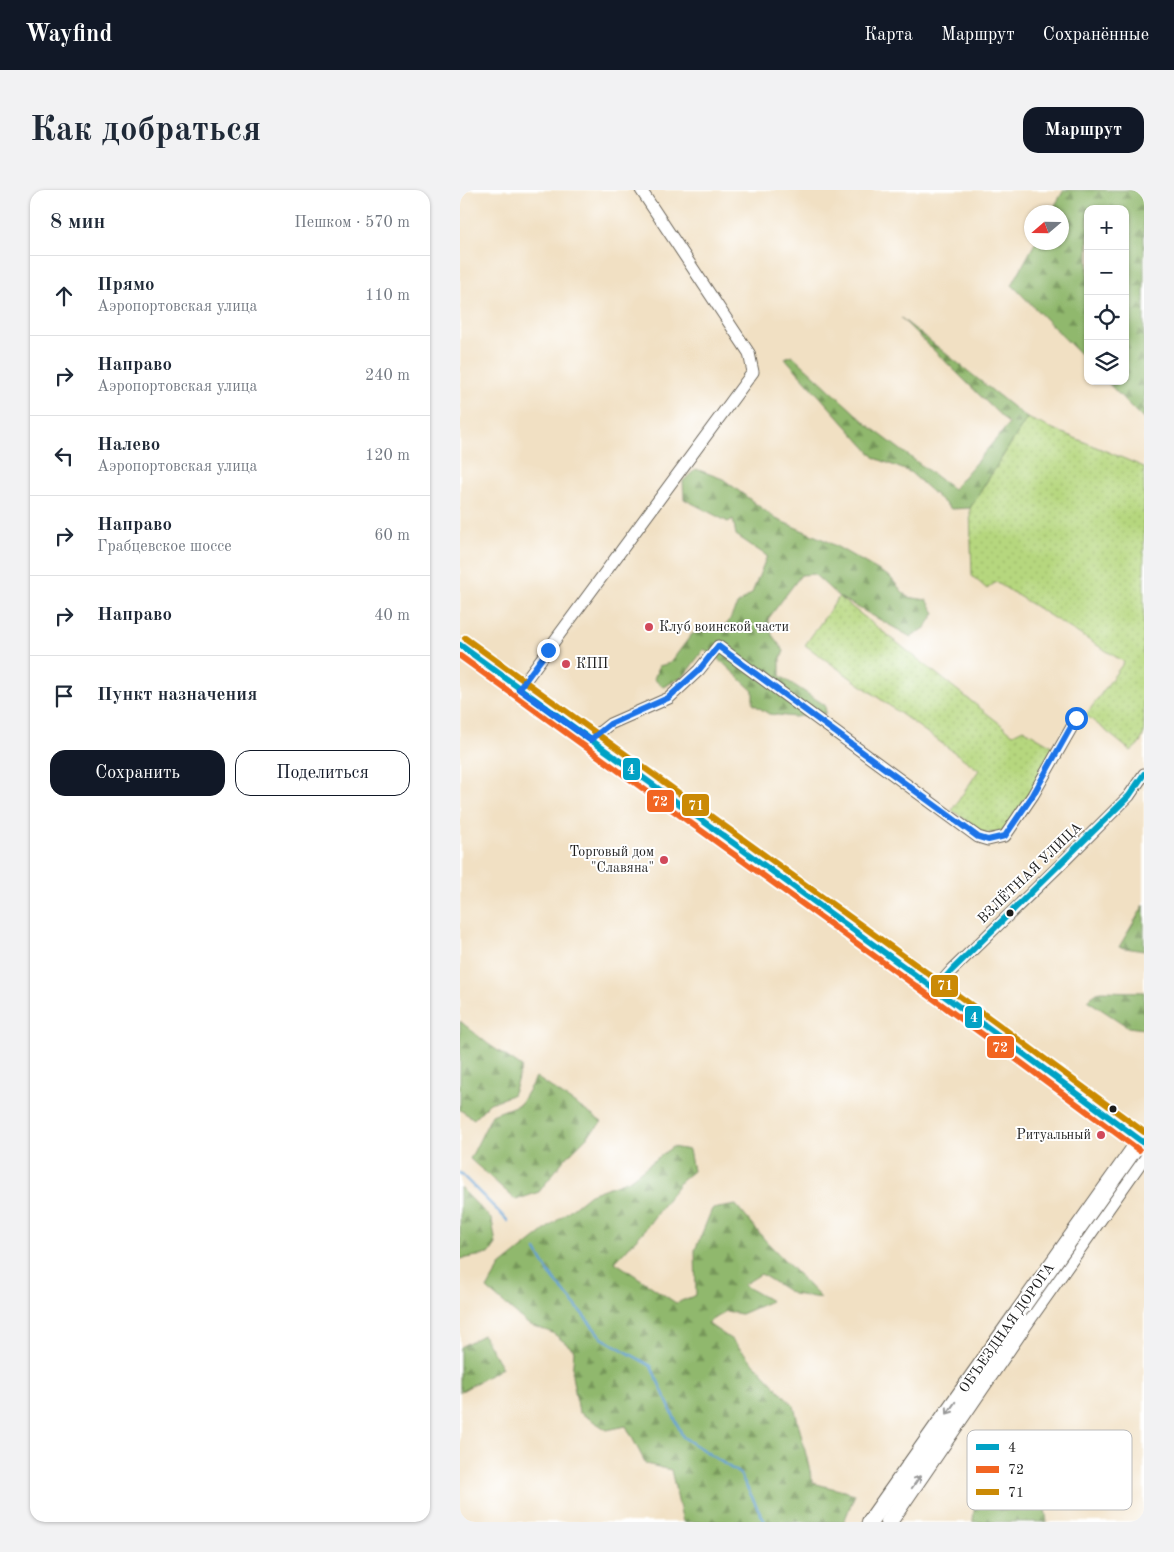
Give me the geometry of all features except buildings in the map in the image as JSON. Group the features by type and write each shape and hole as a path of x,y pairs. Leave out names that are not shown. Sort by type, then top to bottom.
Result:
{"highway":[{"name":"ОБЪЕЗДНАЯ ДОРОГА","path":"889,1522 1024,1314 1144,1135"},
{"name":"ОБЪЕЗДНАЯ ДОРОГА","path":"870,1522 1144,1154"}],"main road":[{"path":"460,645 1144,1143"}],"street":[{"path":"519,689 753,372 749,353 641,190"},
{"path":"590,740 610,724 668,698 699,670 718,646 978,837 988,840 1005,836 1033,795 1076,718"},
{"name":"ВЗЛЁТНАЯ УЛИЦА","path":"934,990 1129,796 1144,774"}],"green space":[{"path":"1064,190 1144,190 1144,420 1110,385 1129,385 1129,205 1084,205 1084,358 1012,285 1031,250 1069,250 1069,205 1055,205"},
{"path":"901,318 1027,418 970,508 951,509 910,472 875,458 785,358 792,355 869,426 953,489 1009,424"},
{"path":"1027,418 1144,467 1144,733 1140,743 1131,751 1086,715 1124,662 996,582 987,589 972,576 970,508"},
{"path":"696,469 723,479 776,519 827,541 890,577 907,597 927,600 935,613 925,628 911,637 839,597 814,574 801,575 768,619 772,635 784,651 780,661 780,676 825,705 826,713 794,717 769,714 753,704 753,691 722,662 704,649 684,676 663,687 654,679 659,666 670,663 692,634 718,629 728,623 737,605 752,593 767,556 736,535 733,519 728,522 684,499 683,481"},
{"path":"839,597 1013,734 1023,729 1052,746 1053,753 1031,791 1002,831 994,833 983,832 952,810 979,770 805,645"},
{"path":"1144,905 1144,951 1119,947"},
{"path":"1100,991 1144,992 1144,1029 1128,1027 1087,1000"},
{"path":"460,1021 488,1044 522,1067 512,1095 490,1103 474,1119 460,1110"},
{"path":"536,1077 602,1122 563,1161 539,1192 516,1200 470,1159 492,1115 520,1104"},
{"path":"672,1147 689,1150 693,1171 681,1181 643,1232 615,1262 676,1303 696,1295 695,1250 712,1209 736,1205 765,1240 821,1298 793,1294 761,1274 743,1285 771,1301 741,1314 726,1311 707,1323 732,1340 794,1406 813,1483 855,1494 844,1522 683,1522 671,1470 646,1464 626,1426 607,1430 579,1412 572,1376 574,1350 553,1333 528,1324 487,1289 500,1266 590,1194 629,1180"},
{"path":"460,1187 492,1220 496,1244 489,1254 460,1259"},
{"path":"483,1335 502,1368 460,1392 460,1347"},
{"path":"974,1510 1045,1510 1047,1522 973,1522"}],"waterway":[{"path":"460,1173 508,1221"},
{"path":"536,1250 549,1273 602,1338 651,1366 683,1437 740,1474 765,1522"}],"transit line":[{"name":"71","path":"465,638 1144,1132"},
{"name":"4","path":"460,645 1144,1143"},
{"name":"72","path":"460,656 989,1039 1139,1150"},
{"name":"4","path":"934,990 1129,796 1144,774"}],"place":[{"name":"Клуб воинской части","path":"649,627"},
{"name":"КПП","path":"566,664"},
{"name":"Торговый дом \"Славяна\"","path":"664,860"},
{"name":"Ритуальный","path":"1101,1135"}],"route":[{"path":"548,650 519,689 590,740 610,724 668,698 699,670 718,646 978,837 988,840 1005,836 1033,795 1076,718"}]}
